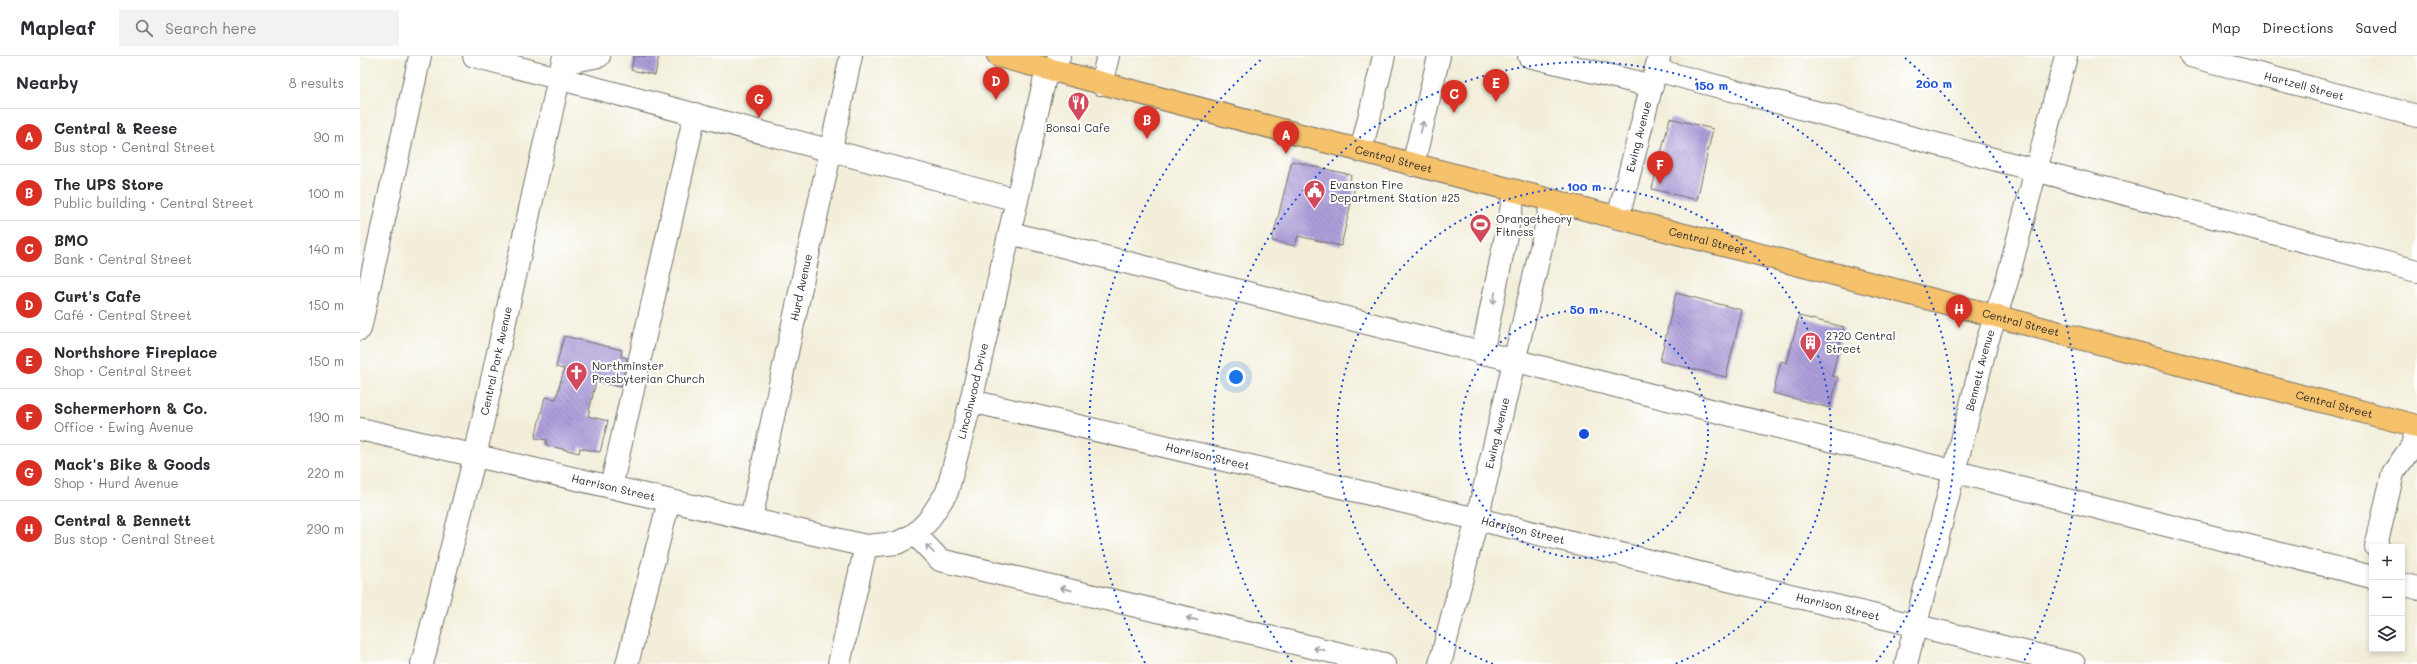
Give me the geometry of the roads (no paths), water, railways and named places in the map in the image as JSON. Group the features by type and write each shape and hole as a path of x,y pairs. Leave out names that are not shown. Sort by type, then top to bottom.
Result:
{"main road":[{"name":"Central Street","path":"998,56 1022,59 1054,66 1101,84 1996,316 2417,427"}],"street":[{"path":"360,329 420,56"},
{"path":"474,56 562,66 695,114 1017,200"},
{"path":"562,66 599,56"},
{"name":"Hurd Avenue","path":"751,519 832,151 851,56"},
{"path":"1101,84 1108,56"},
{"path":"1361,151 1384,56"},
{"path":"1413,165 1438,56"},
{"path":"1529,56 1656,71 2417,271"},
{"name":"Bennett Avenue","path":"1906,664 1986,346 1996,316 2036,171 2066,56"},
{"name":"Hartzell Street","path":"2191,56 2417,116"},
{"name":"Central Park Avenue","path":"422,664 474,456 562,66"},
{"name":"Lincolnwood Drive","path":"866,546 897,544 915,534 928,521 947,492 971,401 1017,200 1054,66"},
{"name":"Ewing Avenue","path":"1618,218 1656,71"},
{"path":"610,487 695,114"},
{"path":"1482,354 1515,191"},
{"name":"Ewing Avenue","path":"1440,664 1477,519 1552,201"},
{"path":"1010,233 1482,354 1954,472 2369,572"},
{"path":"1500,270 1534,279"},
{"name":"Harrison Street","path":"971,401 1477,519 2074,664"},
{"path":"2377,544 2393,473 2412,446 2417,427"},
{"name":"Harrison Street","path":"360,429 866,546"},
{"path":"627,664 669,501"},
{"path":"915,534 940,560 1384,664"},
{"path":"839,664 866,546"},
{"path":"2405,585 2417,588"}],"place":[{"name":"Curt's Cafe","path":"996,100"},
{"name":"Northshore Fireplace","path":"1496,102"},
{"name":"BMO","path":"1454,113"},
{"name":"Mack's Bike & Goods","path":"759,118"},
{"name":"Bonsai Cafe","path":"1078,122"},
{"name":"The UPS Store","path":"1147,139"},
{"name":"Central & Reese","path":"1286,154"},
{"name":"Schermerhorn & Co.","path":"1660,184"},
{"name":"Evanston Fire Department Station #25","path":"1314,210"},
{"name":"Orangetheory Fitness","path":"1481,244"},
{"name":"Central & Bennett","path":"1959,328"},
{"name":"2720 Central Street","path":"1811,362"},
{"name":"Northminster Presbyterian Church","path":"576,392"}]}
